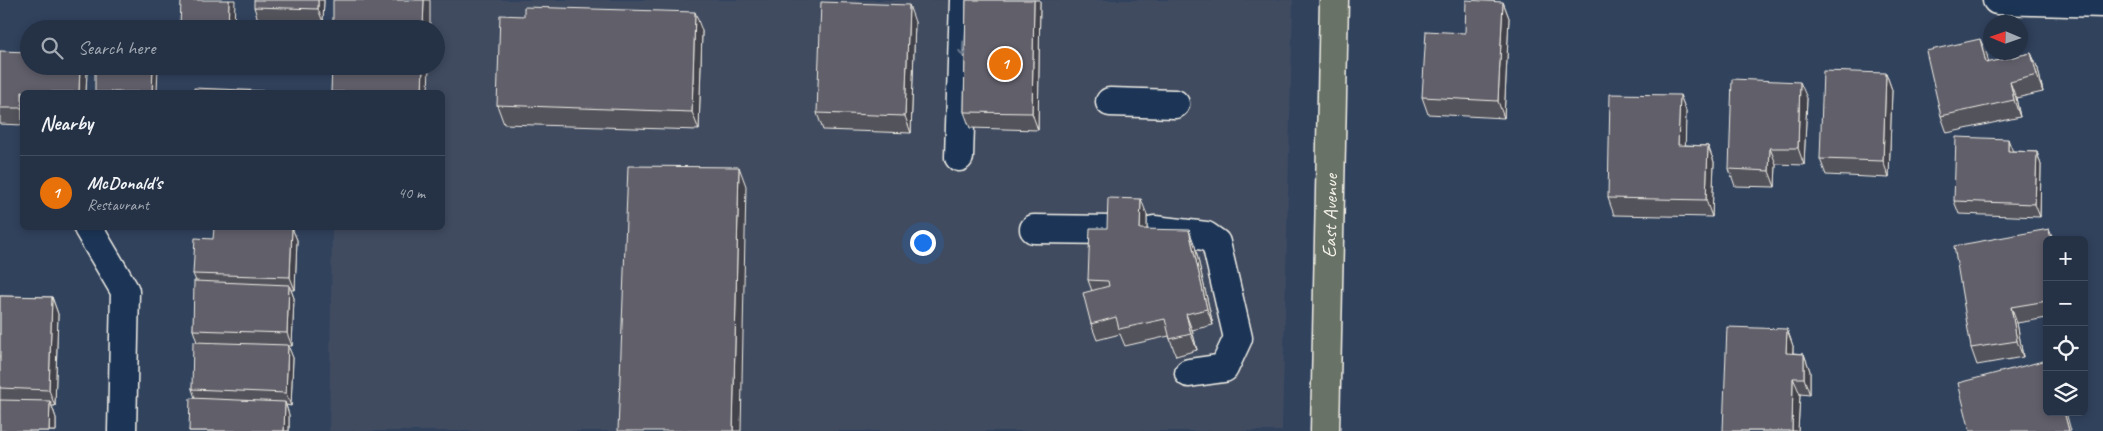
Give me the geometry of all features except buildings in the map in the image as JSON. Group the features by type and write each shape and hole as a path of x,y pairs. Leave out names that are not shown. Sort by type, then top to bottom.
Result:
{"main road":[{"name":"East Avenue","path":"1325,431 1334,0"}],"street":[{"path":"959,157 964,0"},
{"path":"1997,0 2103,3"},
{"path":"1110,102 1175,104"},
{"path":"1034,229 1114,230"},
{"path":"89,230 125,291 122,431"},
{"path":"1146,230 1206,236 1216,243 1238,338 1224,368 1189,373"}],"shaded area":[{"path":"336,0 1293,0 1282,431 329,431 332,230 445,230 445,90 334,90 335,75 445,75 445,20 335,20"}],"place":[{"name":"McDonald's","path":"1005,64"}]}
